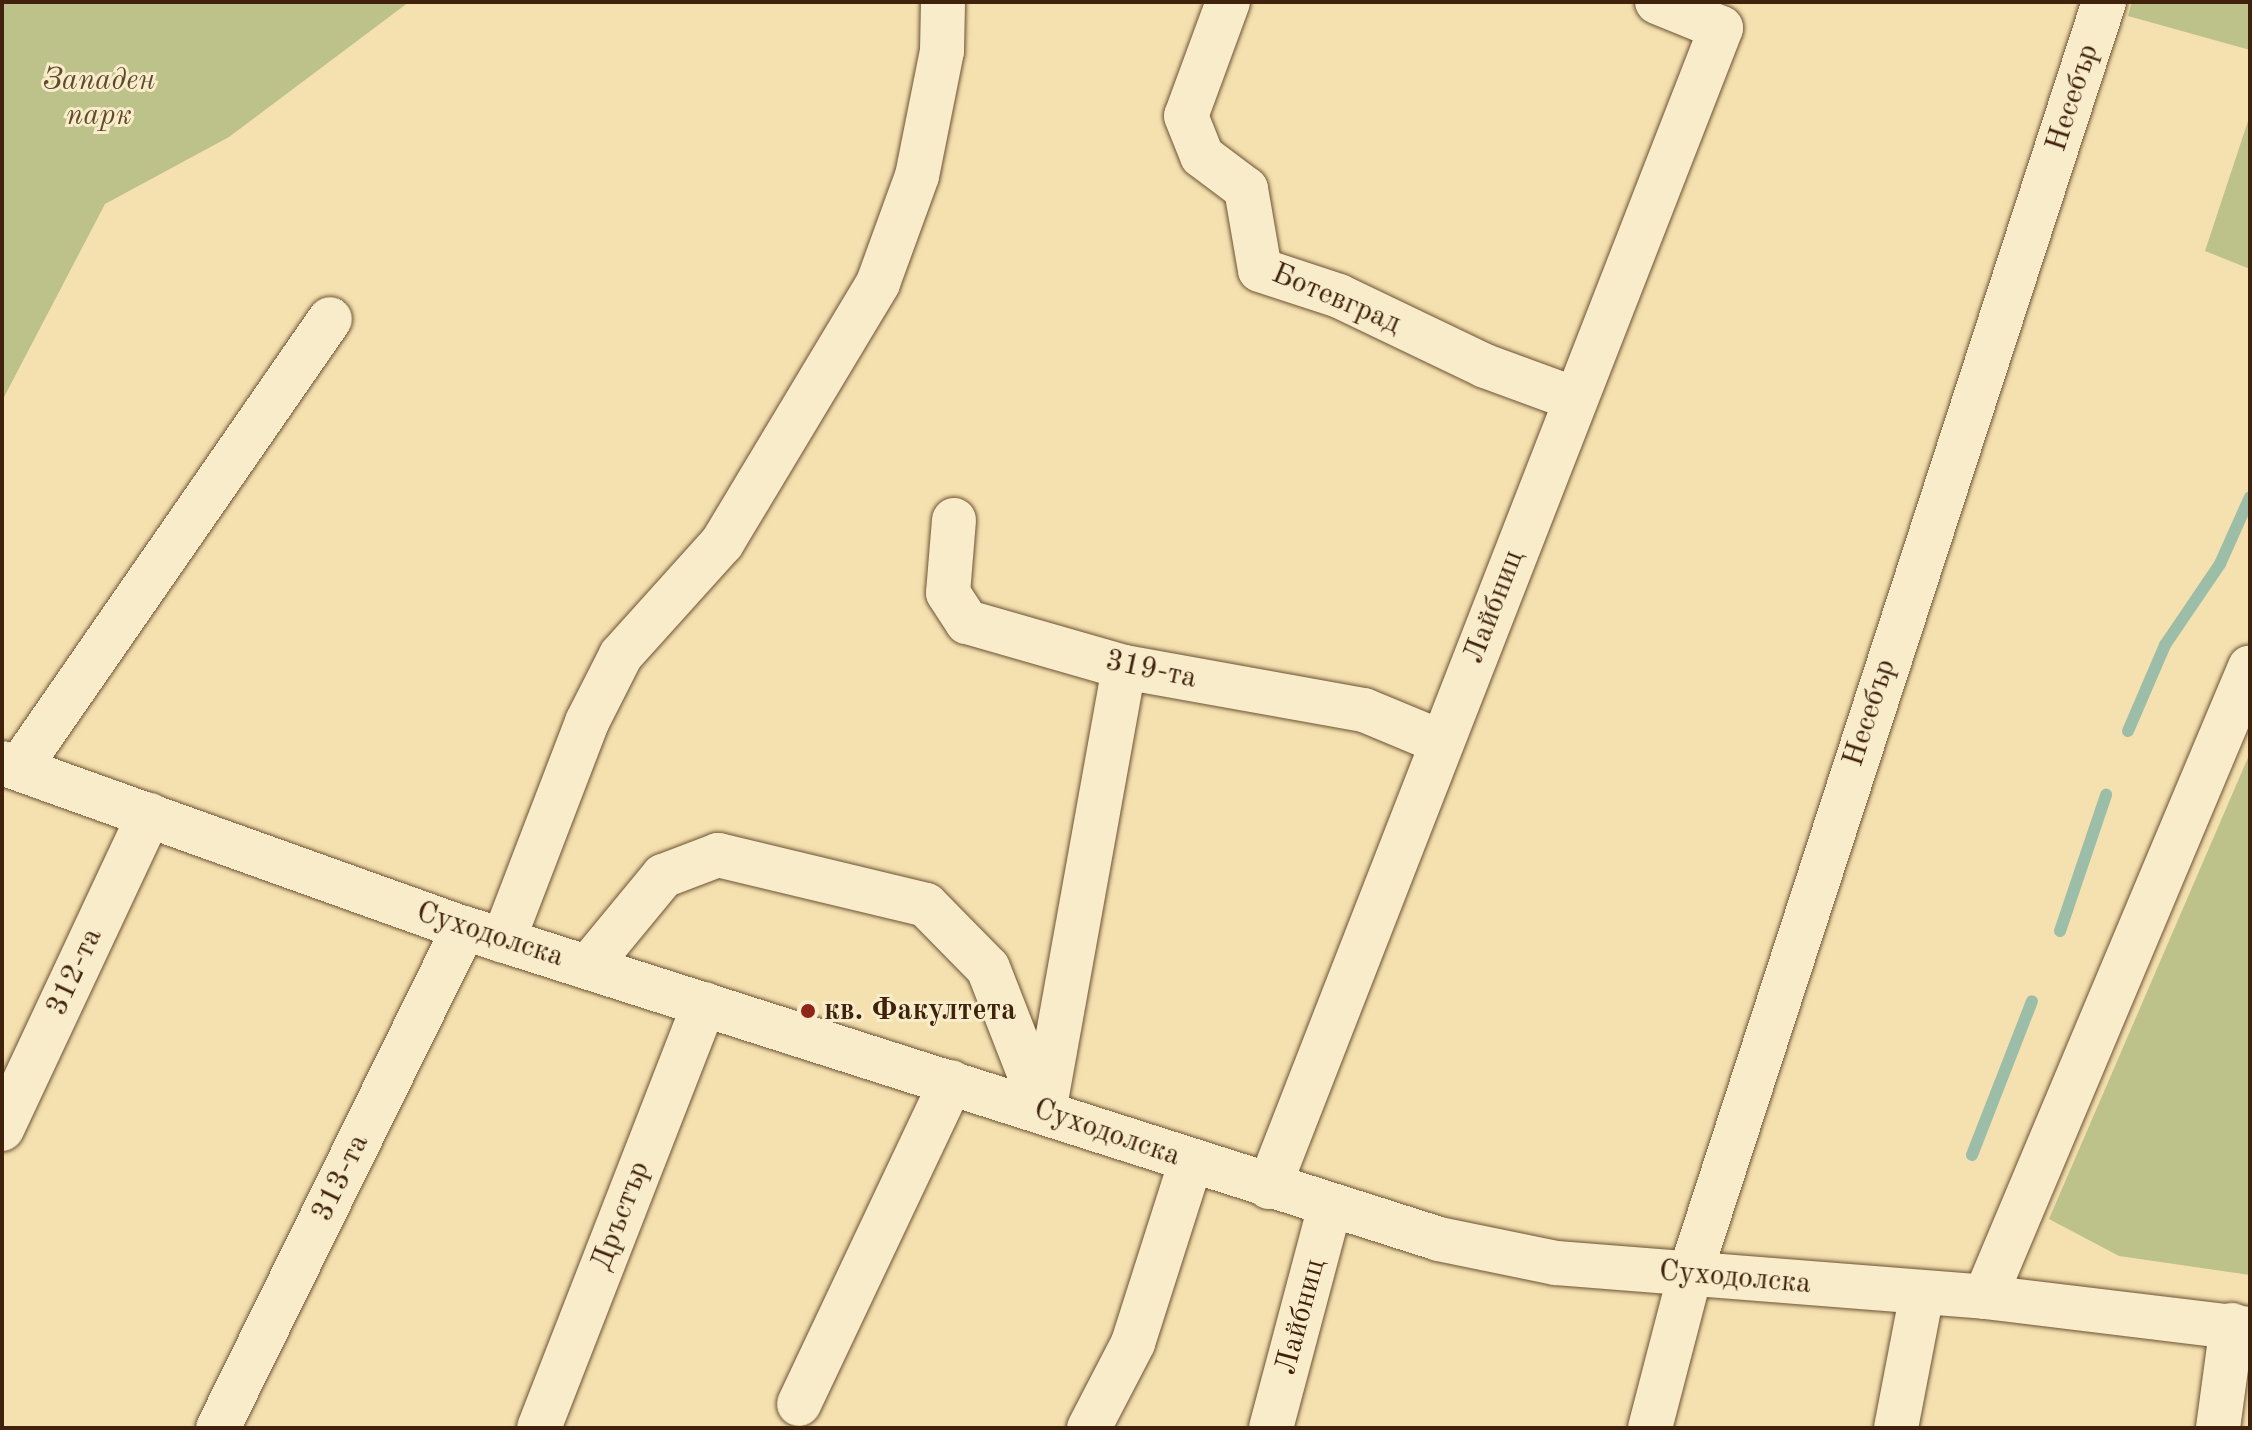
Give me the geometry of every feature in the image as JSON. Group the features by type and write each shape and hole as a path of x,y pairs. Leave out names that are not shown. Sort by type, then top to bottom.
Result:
{"street":[{"name":"313-та","path":"218,1428 483,935 621,655 722,543 878,283 917,176 942,51 943,2"},
{"name":"Ботевград","path":"1228,2 1186,116 1202,156 1246,189 1260,270 1339,296 1485,366 1575,399"},
{"name":"Лайбниц","path":"1269,1187 1721,28 1657,2"},
{"name":"Несебър","path":"1650,1428 1690,1274 2104,2"},
{"path":"10,765 330,319"},
{"name":"319-та","path":"954,520 948,593 967,622 1124,667 1364,710 1441,742"},
{"path":"1044,1112 1124,667"},
{"path":"1985,1297 2250,667"},
{"name":"Суходолска","path":"10,765 483,935 1439,1239 1556,1263 1985,1297 2241,1327"},
{"name":"312-та","path":"2,1129 149,815"},
{"path":"588,967 663,876 718,855 926,905 988,968 1044,1112"},
{"name":"Дръстър","path":"539,1428 704,1004"},
{"path":"799,1404 951,1082"},
{"path":"1089,1428 1133,1343 1191,1161"},
{"name":"Лайбниц","path":"1271,1428 1330,1206"},
{"path":"1896,1428 1922,1293"},
{"path":"2218,1428 2241,1327"}],"green space":[{"name":"Западен парк","path":"2,2 409,2 229,137 105,204 2,401"},
{"path":"2132,2 2250,2 2250,50 2128,16"},
{"path":"2250,115 2250,269 2205,251"},
{"path":"2250,753 2250,1275 2119,1256 2049,1219"}],"waterway":[{"path":"2128,731 2165,645 2220,564 2250,497"},
{"path":"2060,931 2106,795"},
{"path":"1972,1155 2032,1001"}],"place":[{"name":"кв. Факултета","path":"808,1011"}]}
